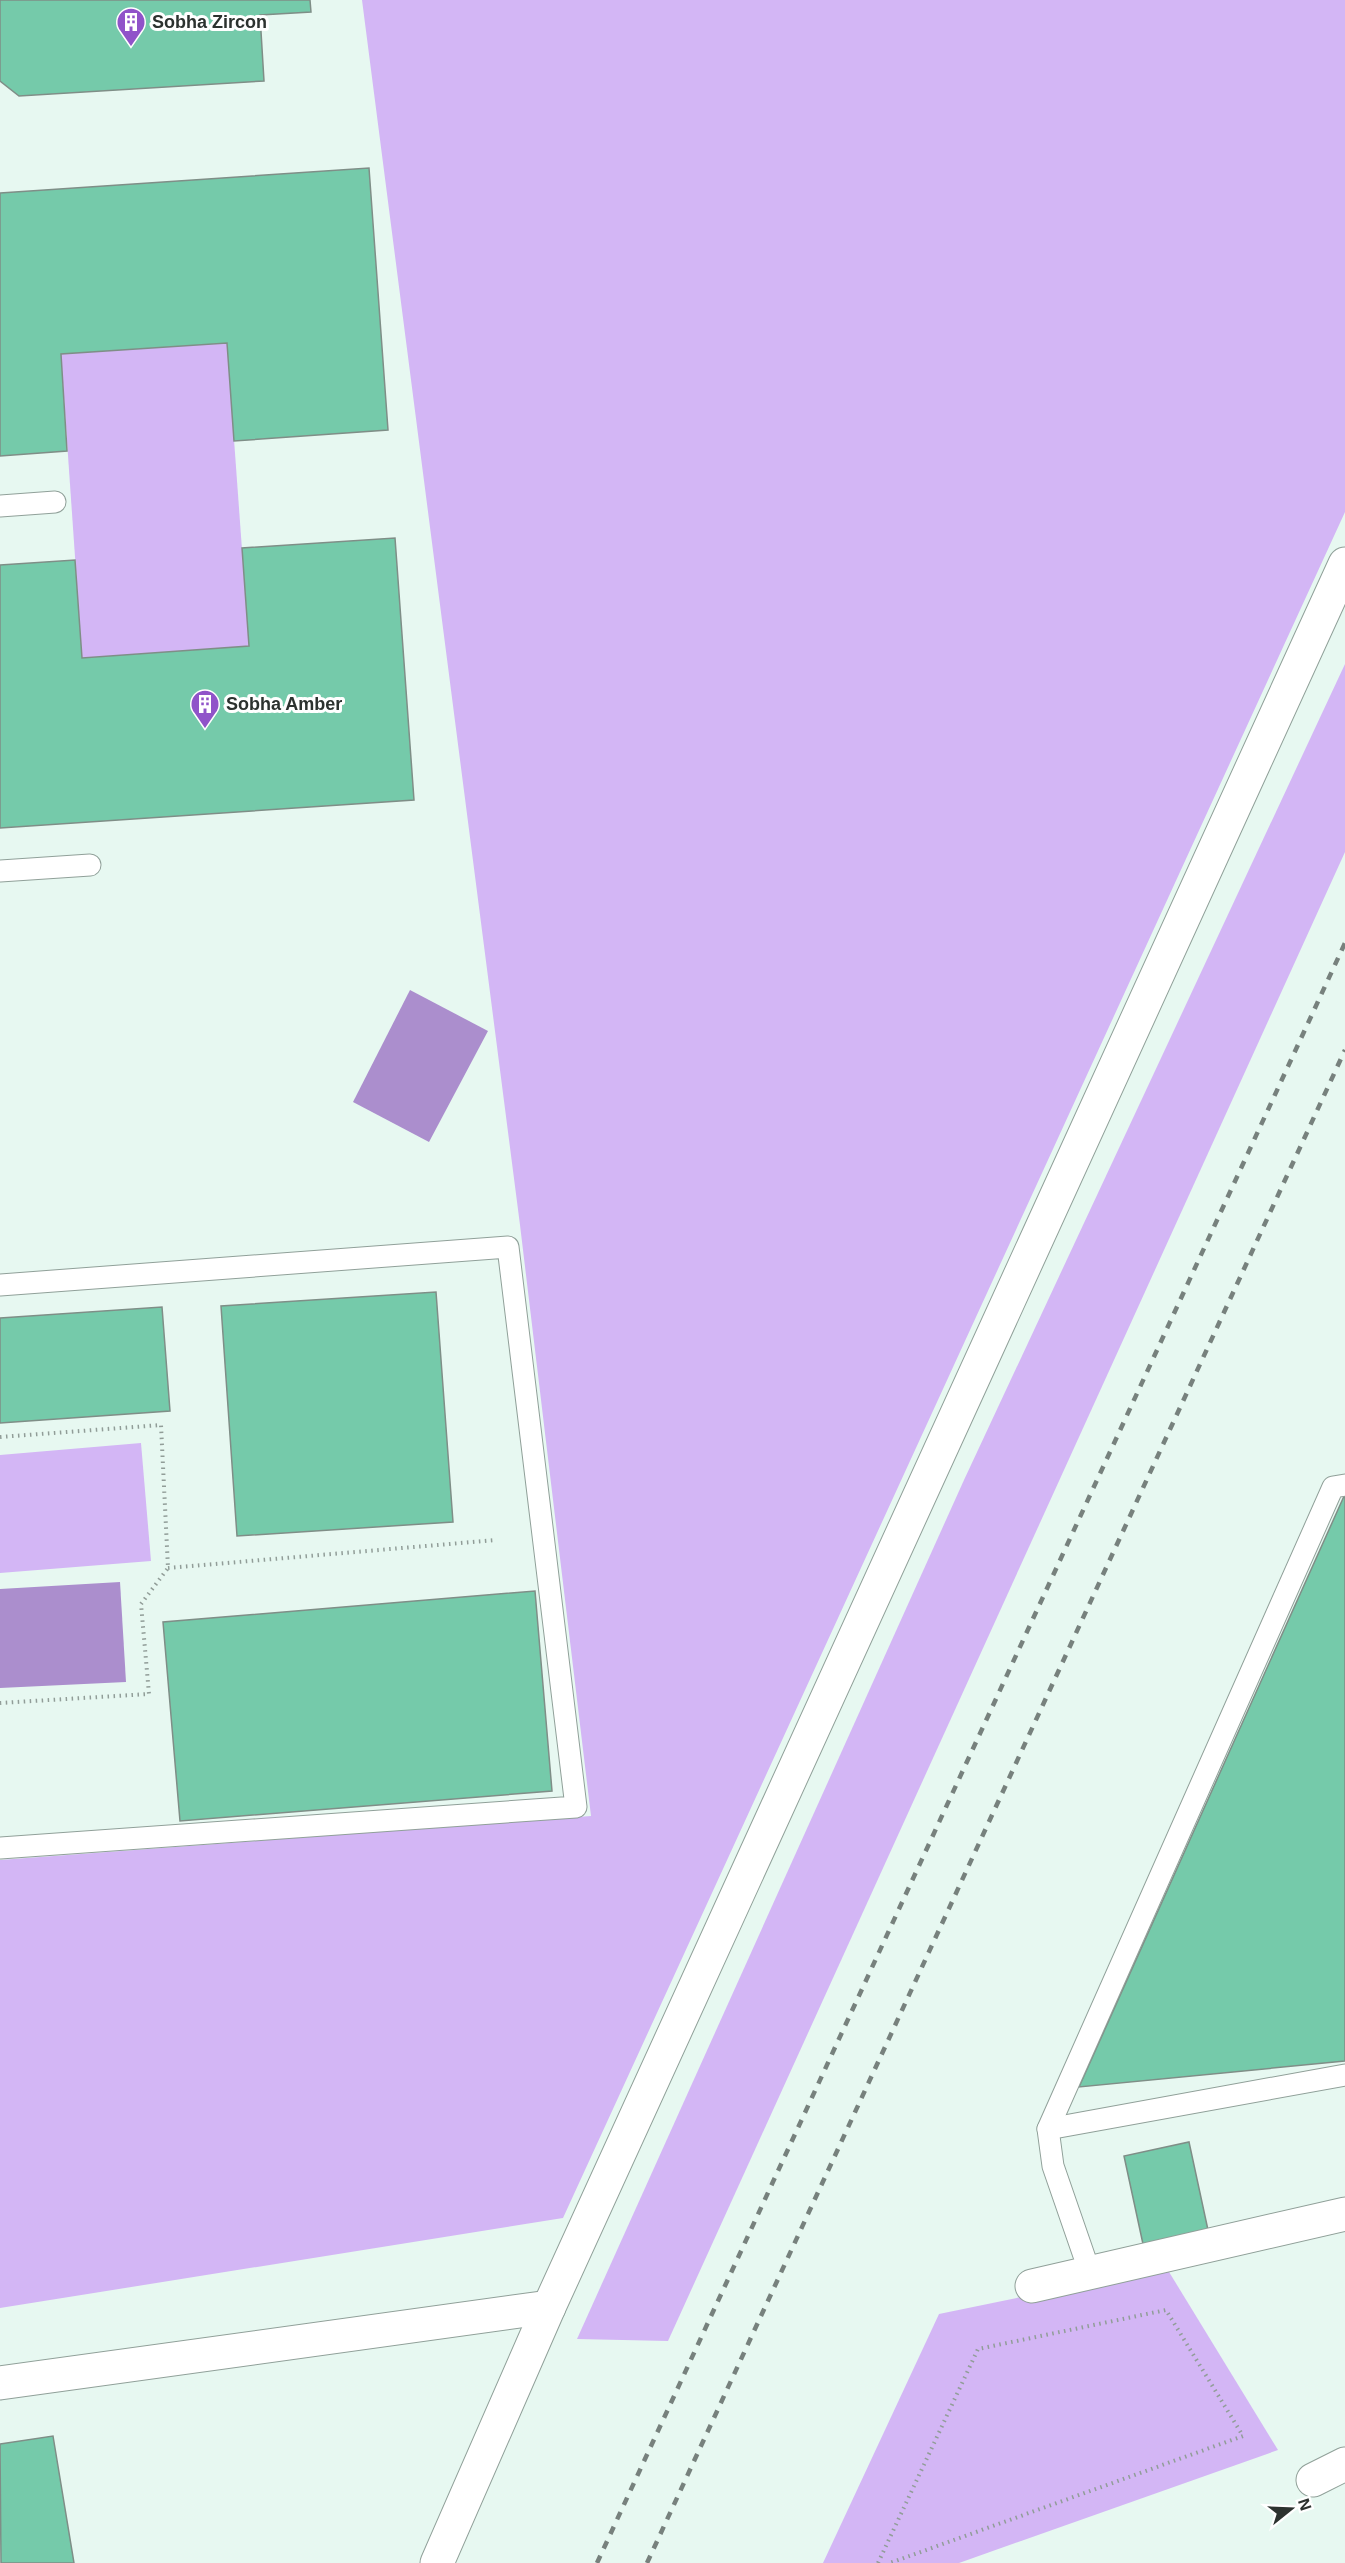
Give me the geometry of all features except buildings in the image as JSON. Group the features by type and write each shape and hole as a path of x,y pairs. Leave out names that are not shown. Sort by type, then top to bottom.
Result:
{"street":[{"path":"437,2563 549,2307 1345,564"},
{"path":"1032,2286 1345,2214"},
{"path":"0,2383 549,2307"},
{"path":"1313,2480 1345,2464"}],"lane":[{"path":"0,506 55,502"},
{"path":"0,871 90,865"},
{"path":"0,1285 508,1247 576,1807 0,1848"},
{"path":"1089,2272 1053,2166 1048,2129 1333,1487 1345,1485"},
{"path":"1048,2129 1345,2075"}],"path":[{"path":"0,1437 161,1425 168,1568 141,1604 149,1694 0,1703"},
{"path":"168,1568 496,1539"},
{"path":"878,2563 978,2349 1166,2310 1243,2436 890,2563"}],"shaded area":[{"path":"362,0 1345,0 1345,512 563,2218 0,2308 0,1860 591,1816 520,1225"},
{"path":"227,343 249,646 82,658 61,354"},
{"path":"1345,664 1345,852 668,2341 577,2339 964,1480"},
{"path":"410,990 488,1031 429,1142 353,1102"},
{"path":"141,1443 151,1561 0,1573 0,1455"},
{"path":"120,1582 126,1682 0,1688 0,1589"},
{"path":"1166,2267 1278,2450 959,2563 823,2563 939,2314"}],"railway":[{"path":"597,2563 1345,943"},
{"path":"647,2563 1345,1050"}],"place":[{"name":"Sobha Zircon","path":"131,48"},
{"name":"Sobha Amber","path":"205,730"}]}
